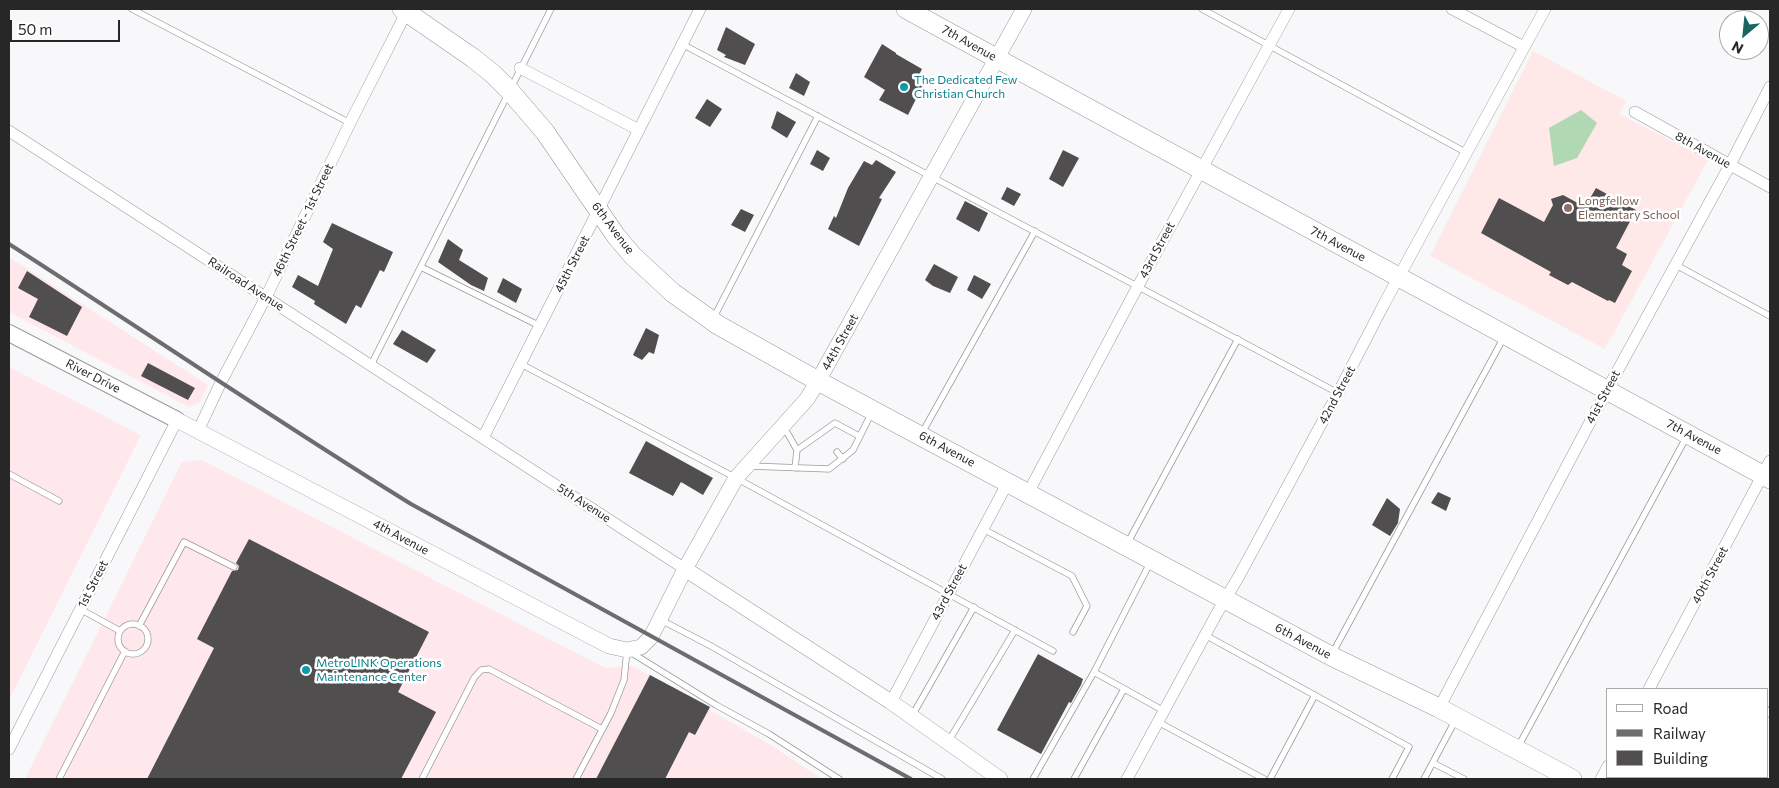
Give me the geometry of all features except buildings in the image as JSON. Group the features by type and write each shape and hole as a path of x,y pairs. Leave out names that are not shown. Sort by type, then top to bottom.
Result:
{"main road":[{"name":"7th Avenue","path":"906,9 1688,434 1768,472"},
{"name":"6th Avenue","path":"405,10 473,58 509,90 546,132 614,233 633,256 673,293 712,320 818,381 1331,656 1439,708 1516,751 1572,779"},
{"name":"River Drive","path":"9,333 177,420"}],"street":[{"name":"45th Street","path":"483,438 700,9"},
{"name":"44th Street","path":"627,650 641,646 652,637 686,569 736,478 807,399 1024,9"},
{"name":"43rd Street","path":"1028,493 1289,9"},
{"path":"1452,9 1524,47"},
{"name":"42nd Street","path":"1127,779 1545,9"},
{"name":"46th Street - 1st Street","path":"198,431 221,382 266,297 405,10"},
{"path":"520,68 639,130"},
{"name":"41st Street","path":"1439,708 1607,390 1770,88"},
{"name":"8th Avenue","path":"1635,112 1770,187"},
{"name":"Railroad Avenue","path":"9,131 483,438"},
{"name":"4th Avenue","path":"177,420 609,646 627,650"},
{"name":"1st Street","path":"9,749 177,420"},
{"name":"5th Avenue","path":"483,438 686,569"},
{"name":"40th Street","path":"1650,688 1768,472"},
{"name":"43rd Street","path":"890,702 1008,482"},
{"path":"686,569 890,702 1000,779"}],"lane":[{"path":"132,9 350,122"},
{"path":"371,365 551,9"},
{"path":"1202,9 1467,153"},
{"path":"682,44 1338,393"},
{"path":"712,320 818,116"},
{"path":"921,435 1035,232"},
{"path":"1675,264 1770,316"},
{"path":"421,267 540,326"},
{"path":"1331,656 1505,334"},
{"path":"1126,546 1238,339"},
{"path":"521,364 736,478 1054,651"},
{"path":"747,466 829,469 853,450 874,410"},
{"path":"796,450 835,423 859,436"},
{"path":"783,426 796,450 795,468"},
{"path":"820,434 824,439"},
{"path":"1516,751 1688,434"},
{"path":"837,452 843,459"},
{"path":"9,474 60,501"},
{"path":"983,529 1072,576 1088,606 1073,632"},
{"path":"139,626 184,542 234,567"},
{"path":"1033,779 1094,672 1152,559"},
{"path":"912,717 974,607"},
{"path":"79,609 120,630"},
{"path":"660,620 720,650 942,779"},
{"path":"129,624 139,626 146,633 148,640 146,647 134,654 125,652 120,647 118,640 120,630 129,624"},
{"path":"948,742 1015,630"},
{"path":"1205,635 1409,747 1392,779"},
{"path":"576,779 611,713 624,680 627,650 716,705 769,734 839,779"},
{"path":"59,779 125,652"},
{"path":"422,779 474,678 481,670 489,669 602,729"},
{"path":"1094,672 1124,689 1161,717 1264,779"},
{"path":"1074,779 1124,689"},
{"path":"1270,779 1315,695"},
{"path":"1424,779 1457,718"},
{"path":"1433,763 1464,779"}],"shaded area":[{"name":"Longfellow Elementary School","path":"1533,51 1626,101 1619,114 1708,160 1605,349 1430,256"},
{"path":"9,257 208,385 200,402 189,407 9,312"},
{"path":"9,367 141,435 9,700"},
{"path":"202,460 605,668 633,666 774,747 822,779 25,779 182,462"}],"green space":[{"path":"1581,110 1597,123 1577,158 1554,166 1549,128"}],"railway":[{"path":"9,244 411,504 911,779"}],"place":[{"name":"The Dedicated Few Christian Church","path":"904,87"},
{"name":"Longfellow Elementary School","path":"1568,208"},
{"name":"MetroLINK Operations Maintenance Center","path":"306,670"}]}
